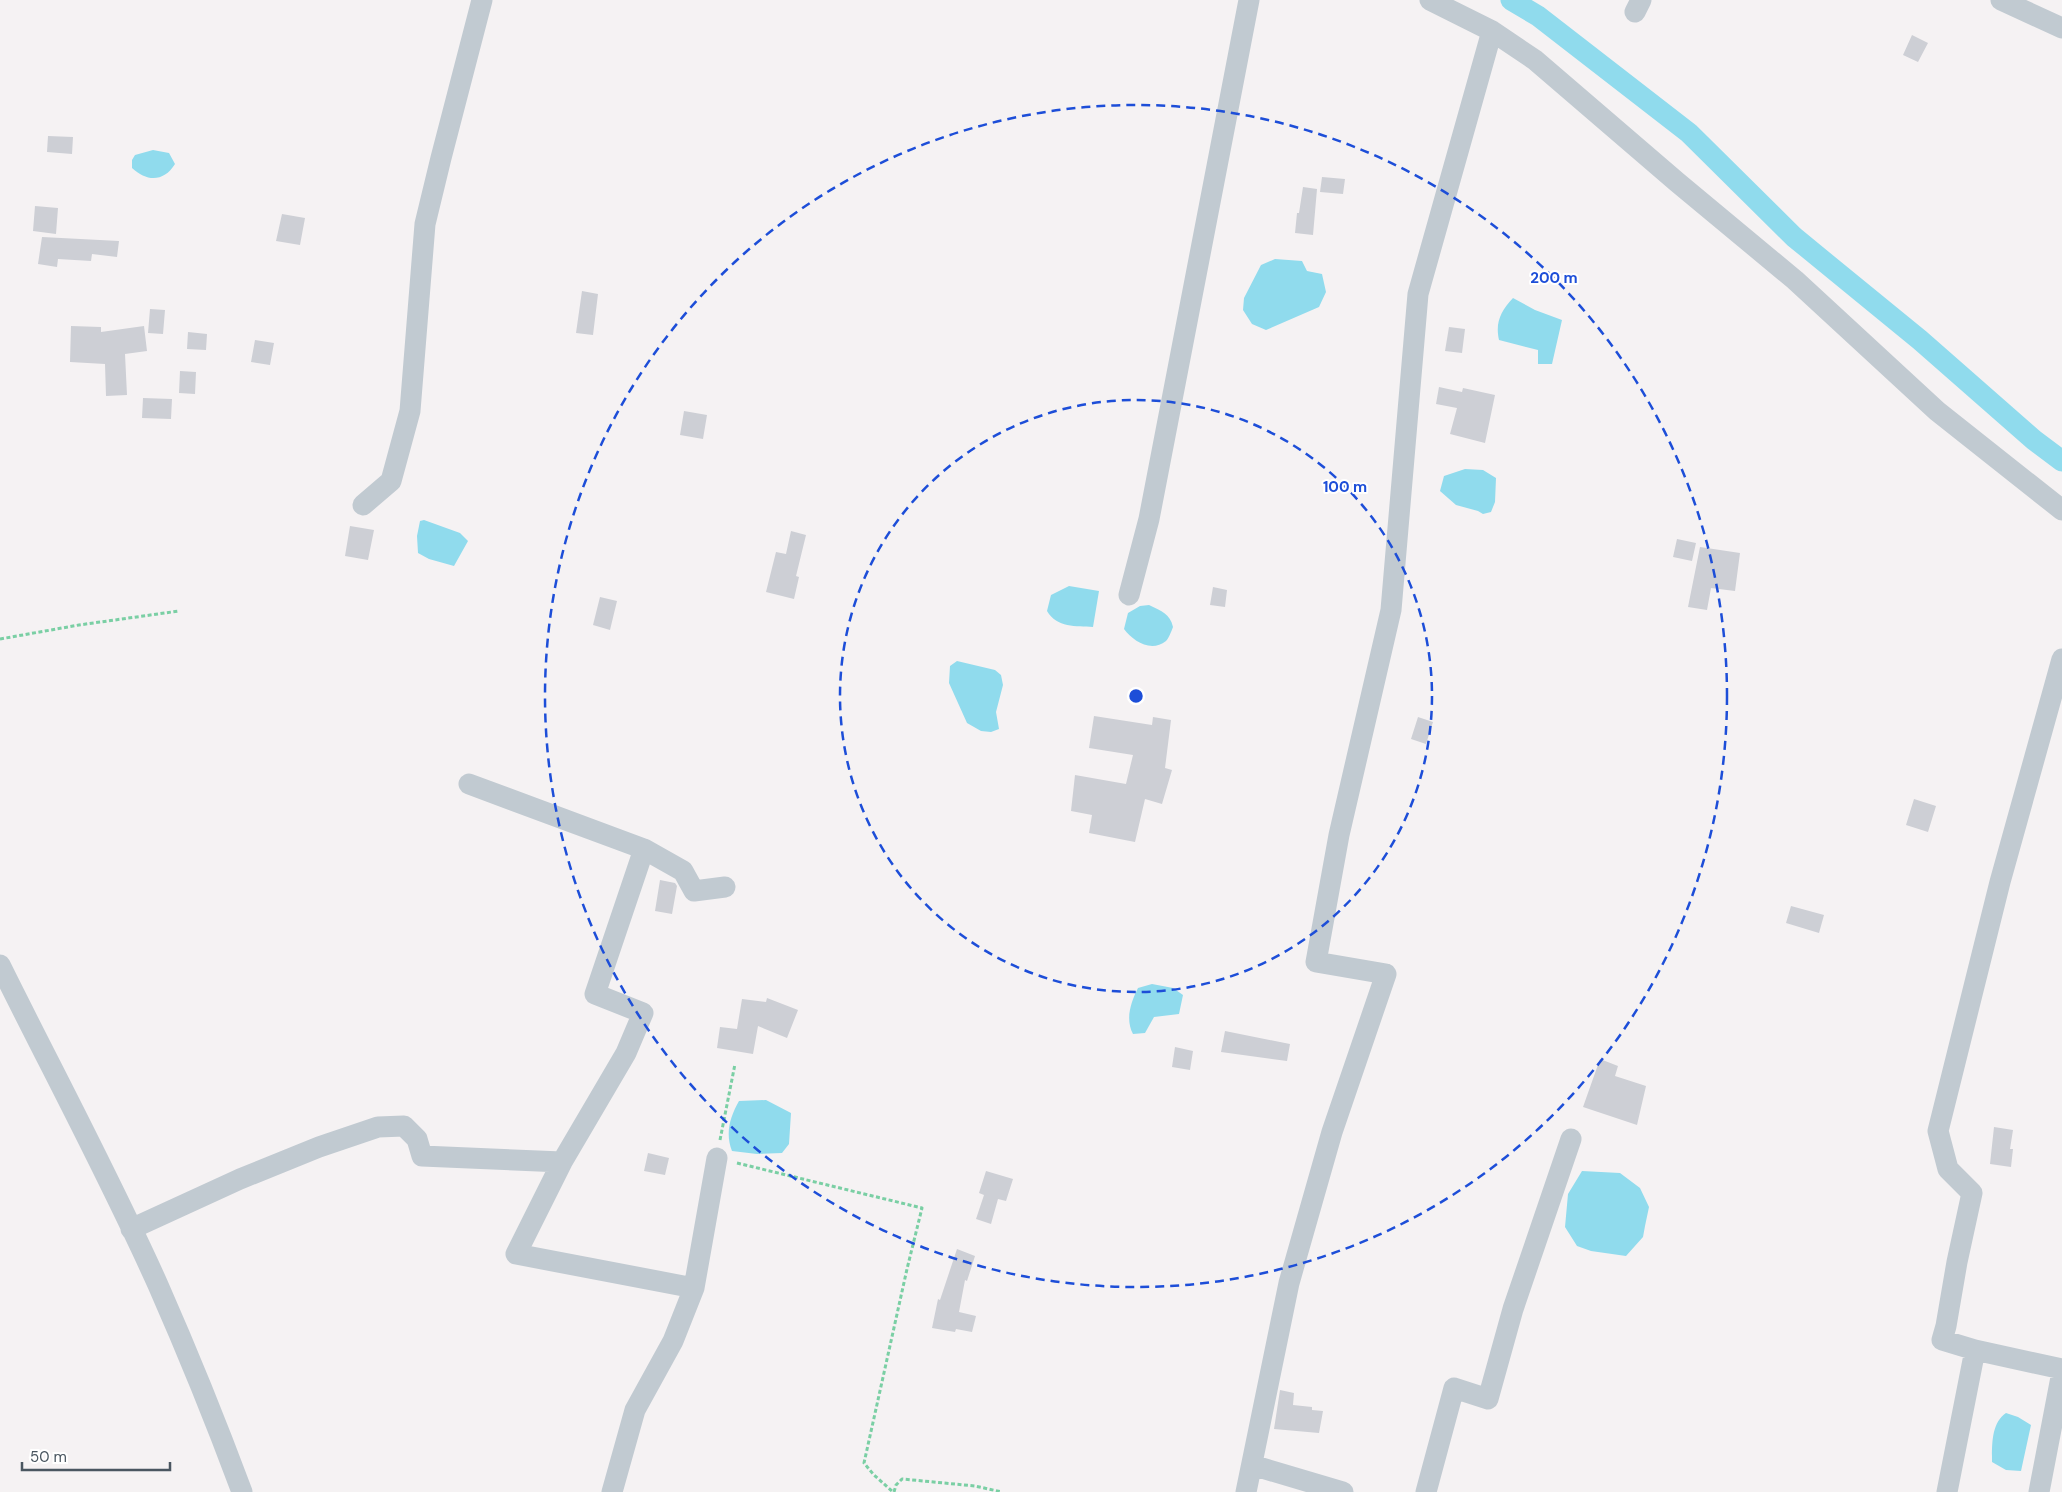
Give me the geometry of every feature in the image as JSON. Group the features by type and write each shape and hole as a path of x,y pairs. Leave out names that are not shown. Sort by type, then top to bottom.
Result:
{"street":[{"path":"363,505 391,481 410,411 426,224 482,0"},
{"path":"1130,595 1148,519 1249,0"},
{"path":"1430,0 1492,31 1535,60 1795,280 1937,411 2062,510"},
{"path":"2001,0 2062,28"},
{"path":"1246,1492 1289,1284 1332,1132 1386,974 1316,962 1339,835 1391,610 1418,294 1492,31"},
{"path":"2040,1492 2062,1370 1975,1350 1942,1340 1972,1193 1948,1169 1938,1131 2002,872 2062,659"},
{"path":"469,784 644,849 683,871 694,891 725,887"},
{"path":"644,849 595,994 642,1013 626,1053 562,1162 516,1254 694,1288"},
{"path":"0,965 90,1142 131,1229 220,1431 242,1492"},
{"path":"131,1229 240,1178 319,1147 378,1127 404,1126 416,1138 422,1156 562,1162"},
{"path":"1426,1492 1454,1388 1488,1399 1516,1300 1570,1139"},
{"path":"612,1492 635,1410 673,1340 694,1288 717,1158"},
{"path":"1947,1492 1975,1350"},
{"path":"1252,1465 1343,1492"}],"path":[{"path":"0,640 79,625 179,611"},
{"path":"735,1064 717,1158 922,1208 864,1463 893,1492 896,1485 902,1480 975,1486 1002,1492"}],"water":[{"path":"153,150 169,153 175,164 171,170 161,177 149,178 132,168 132,160 135,155"},
{"path":"1275,259 1302,261 1307,271 1322,274 1326,292 1319,307 1266,330 1252,324 1243,310 1244,298 1261,265"},
{"path":"1513,298 1535,310 1562,320 1552,364 1538,364 1538,350 1499,340 1498,328 1500,317"},
{"path":"1465,469 1483,470 1496,478 1495,502 1491,512 1483,514 1456,505 1440,491 1444,476"},
{"path":"424,520 460,533 468,541 454,566 429,559 418,553 417,536 420,521"},
{"path":"1069,586 1099,591 1093,627 1061,623 1051,617 1047,611 1051,595"},
{"path":"1149,605 1168,616 1173,627 1166,641 1154,646 1148,646 1137,641 1124,629 1128,613 1140,606"},
{"path":"957,661 995,670 1001,675 1003,685 996,712 999,729 991,732 981,731 967,723 949,683 950,666"},
{"path":"1152,984 1173,988 1183,995 1179,1014 1154,1017 1145,1033 1133,1034 1129,1017 1133,999 1138,988"},
{"path":"766,1100 791,1113 789,1144 782,1153 757,1154 732,1151 729,1131 733,1113 739,1101"},
{"path":"1582,1171 1620,1173 1640,1188 1649,1207 1643,1237 1626,1256 1591,1251 1577,1246 1565,1227 1568,1194"},
{"path":"2006,1413 2018,1417 2031,1425 2021,1471 2006,1470 1992,1462 1992,1442 1995,1429 2001,1417"}],"building":[{"path":"1912,35 1928,43 1918,62 1903,55"},
{"path":"48,136 73,137 72,154 47,152"},
{"path":"1322,177 1345,179 1343,194 1320,192"},
{"path":"1303,187 1317,189 1313,235 1295,233"},
{"path":"35,206 58,208 56,234 33,231"},
{"path":"282,214 305,218 300,245 276,241"},
{"path":"42,237 119,241 117,257 92,254 91,261 58,259 57,267 38,264"},
{"path":"582,291 598,294 593,335 576,333"},
{"path":"150,309 165,310 163,334 148,333"},
{"path":"71,326 101,327 101,332 144,326 147,351 125,354 127,395 106,396 105,364 70,362"},
{"path":"1449,327 1465,329 1462,353 1445,351"},
{"path":"188,332 207,334 206,350 187,349"},
{"path":"255,340 274,343 270,365 251,362"},
{"path":"180,371 196,372 195,394 179,393"},
{"path":"1439,387 1462,392 1463,388 1495,395 1485,443 1450,434 1457,408 1436,404"},
{"path":"143,398 172,399 171,419 142,418"},
{"path":"684,411 707,415 703,439 680,435"},
{"path":"350,526 374,530 368,560 345,556"},
{"path":"791,531 806,535 796,576 799,577 794,599 766,592 776,552 786,554"},
{"path":"1677,539 1696,543 1692,561 1673,557"},
{"path":"1700,547 1740,553 1735,591 1711,588 1707,610 1688,607"},
{"path":"1213,587 1227,590 1225,607 1210,605"},
{"path":"600,597 617,601 610,630 593,625"},
{"path":"1094,716 1152,725 1153,717 1171,720 1165,768 1172,770 1162,804 1145,799 1135,842 1089,833 1092,815 1071,811 1075,775 1126,784 1133,755 1089,748"},
{"path":"1418,717 1433,722 1426,744 1411,739"},
{"path":"1914,799 1936,806 1928,832 1906,825"},
{"path":"660,880 675,883 677,886 672,914 655,911"},
{"path":"1791,906 1824,915 1819,933 1786,923"},
{"path":"767,998 798,1010 787,1038 758,1026 753,1054 717,1048 720,1027 737,1029 742,999 766,1002"},
{"path":"1225,1031 1290,1044 1287,1061 1221,1052"},
{"path":"1175,1047 1193,1051 1190,1070 1172,1067"},
{"path":"1600,1059 1618,1066 1615,1076 1646,1086 1637,1125 1583,1107"},
{"path":"1994,1127 2013,1130 2010,1149 2013,1149 2011,1167 1990,1164"},
{"path":"648,1153 669,1158 665,1175 644,1171"},
{"path":"986,1171 1013,1179 1006,1201 998,1199 991,1224 976,1219 984,1195 979,1193"},
{"path":"957,1249 975,1256 967,1281 965,1280 959,1312 976,1316 972,1332 956,1329 955,1332 932,1328 938,1299 940,1300"},
{"path":"1280,1390 1294,1393 1293,1405 1312,1407 1312,1410 1323,1411 1319,1433 1274,1429"}],"waterway":[{"path":"1511,0 1538,16 1689,133 1794,237 1920,340 2034,440 2062,461"}]}
